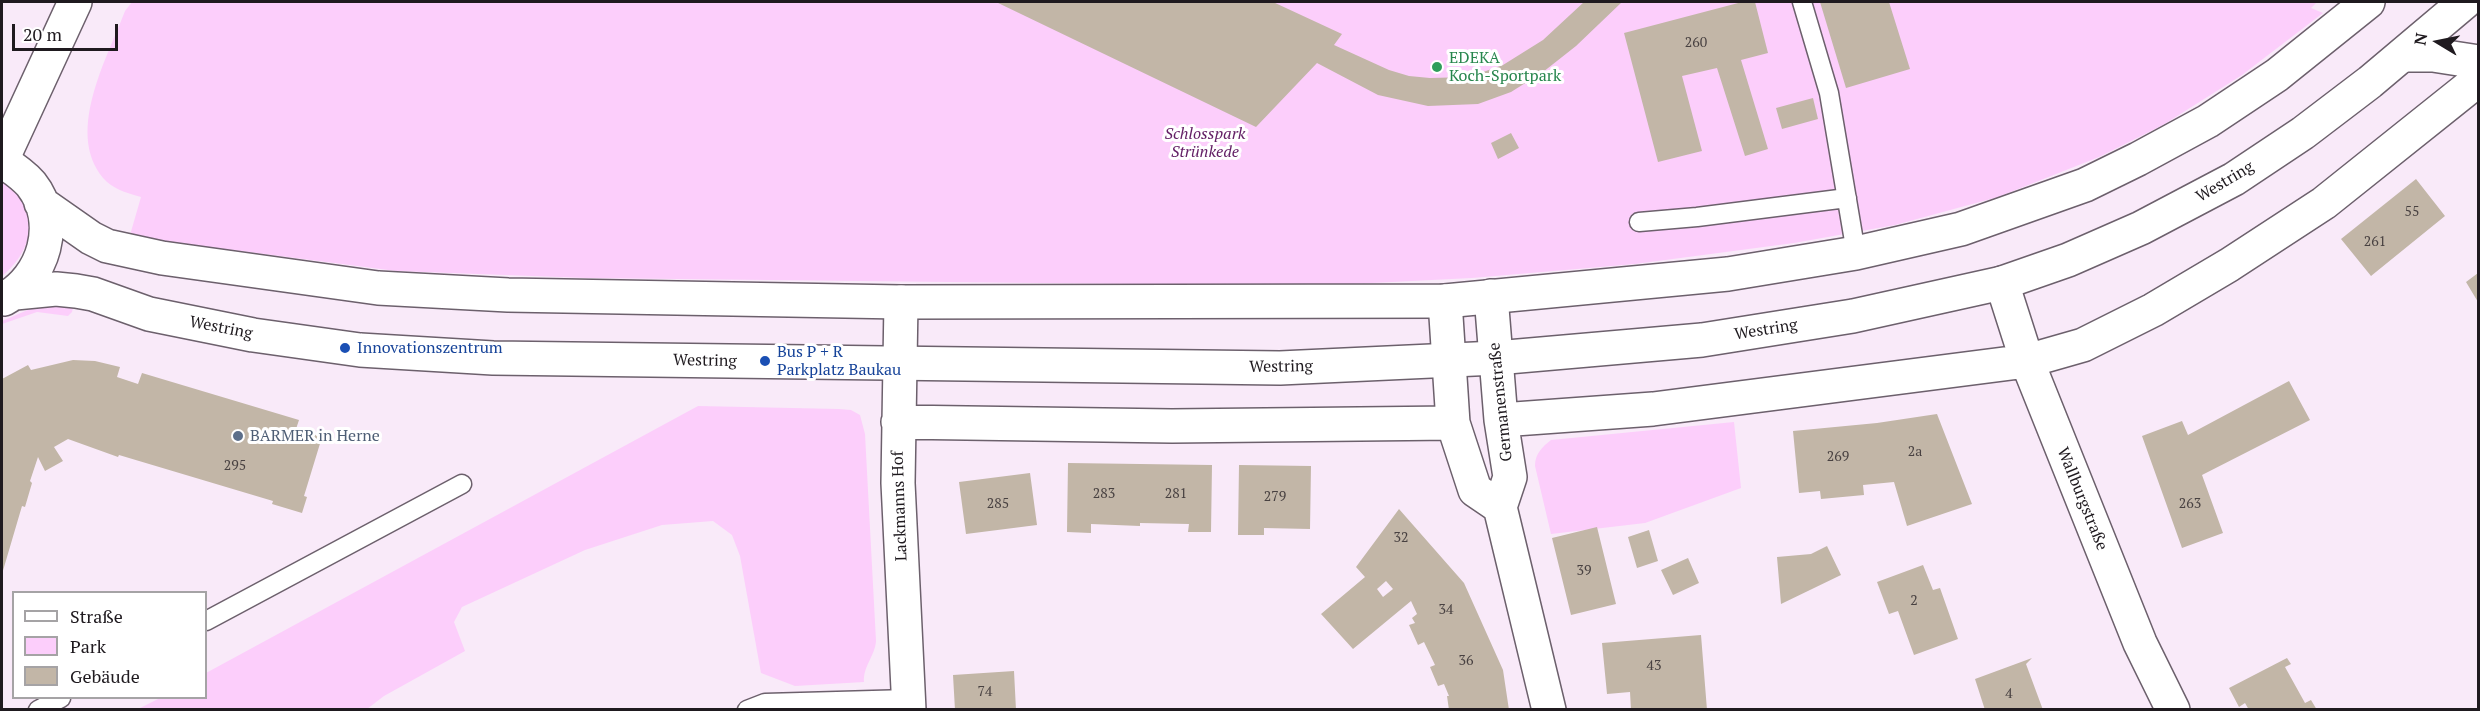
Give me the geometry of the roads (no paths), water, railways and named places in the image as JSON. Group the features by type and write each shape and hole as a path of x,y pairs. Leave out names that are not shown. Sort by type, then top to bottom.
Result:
{"main road":[{"path":"8,296 33,275 44,252 47,228 42,203 32,186 18,171 2,161 75,2"},
{"name":"Westring","path":"8,296 56,289 76,291 93,294 149,314 208,327 345,348 493,358 1280,368 1496,358 1702,340 1854,316 2002,283 2068,260 2141,228 2234,179 2303,133 2403,55 2465,2"},
{"path":"42,203 91,238 107,246 162,258 378,288 508,296 901,302 1445,301 1728,274 1856,253 1972,225 2085,185 2208,122 2277,75 2351,7"},
{"path":"2403,55 2433,55 2478,62"},
{"path":"1502,420 1653,409 2027,361 2084,345 2153,310 2229,265 2324,203 2478,80"},
{"name":"Wallburgstraße","path":"2002,283 2027,361 2140,643 2173,710"},
{"name":"Germanenstraße","path":"1491,296 1502,420 1510,477 1500,507"},
{"path":"1445,301 1453,423 1475,490 1500,507 1549,710"},
{"name":"Lackmanns Hof","path":"901,302 898,483 909,704"},
{"path":"898,422 1172,426 1453,423"}],"lane":[{"path":"1802,2 1829,93 1856,253"},
{"path":"1639,222 1847,198"},
{"path":"207,620 462,484"},
{"path":"38,710 59,699"},
{"path":"747,710 765,703 909,704"}],"place":[{"name":"EDEKA Koch-Sportpark","path":"1437,67"},
{"name":"Innovationszentrum","path":"345,348"},
{"name":"Bus P + R Parkplatz Baukau","path":"765,361"},
{"name":"BARMER in Herne","path":"238,436"}],"park label":[{"name":"Schlosspark Strünkede","path":"1205,143"}]}
